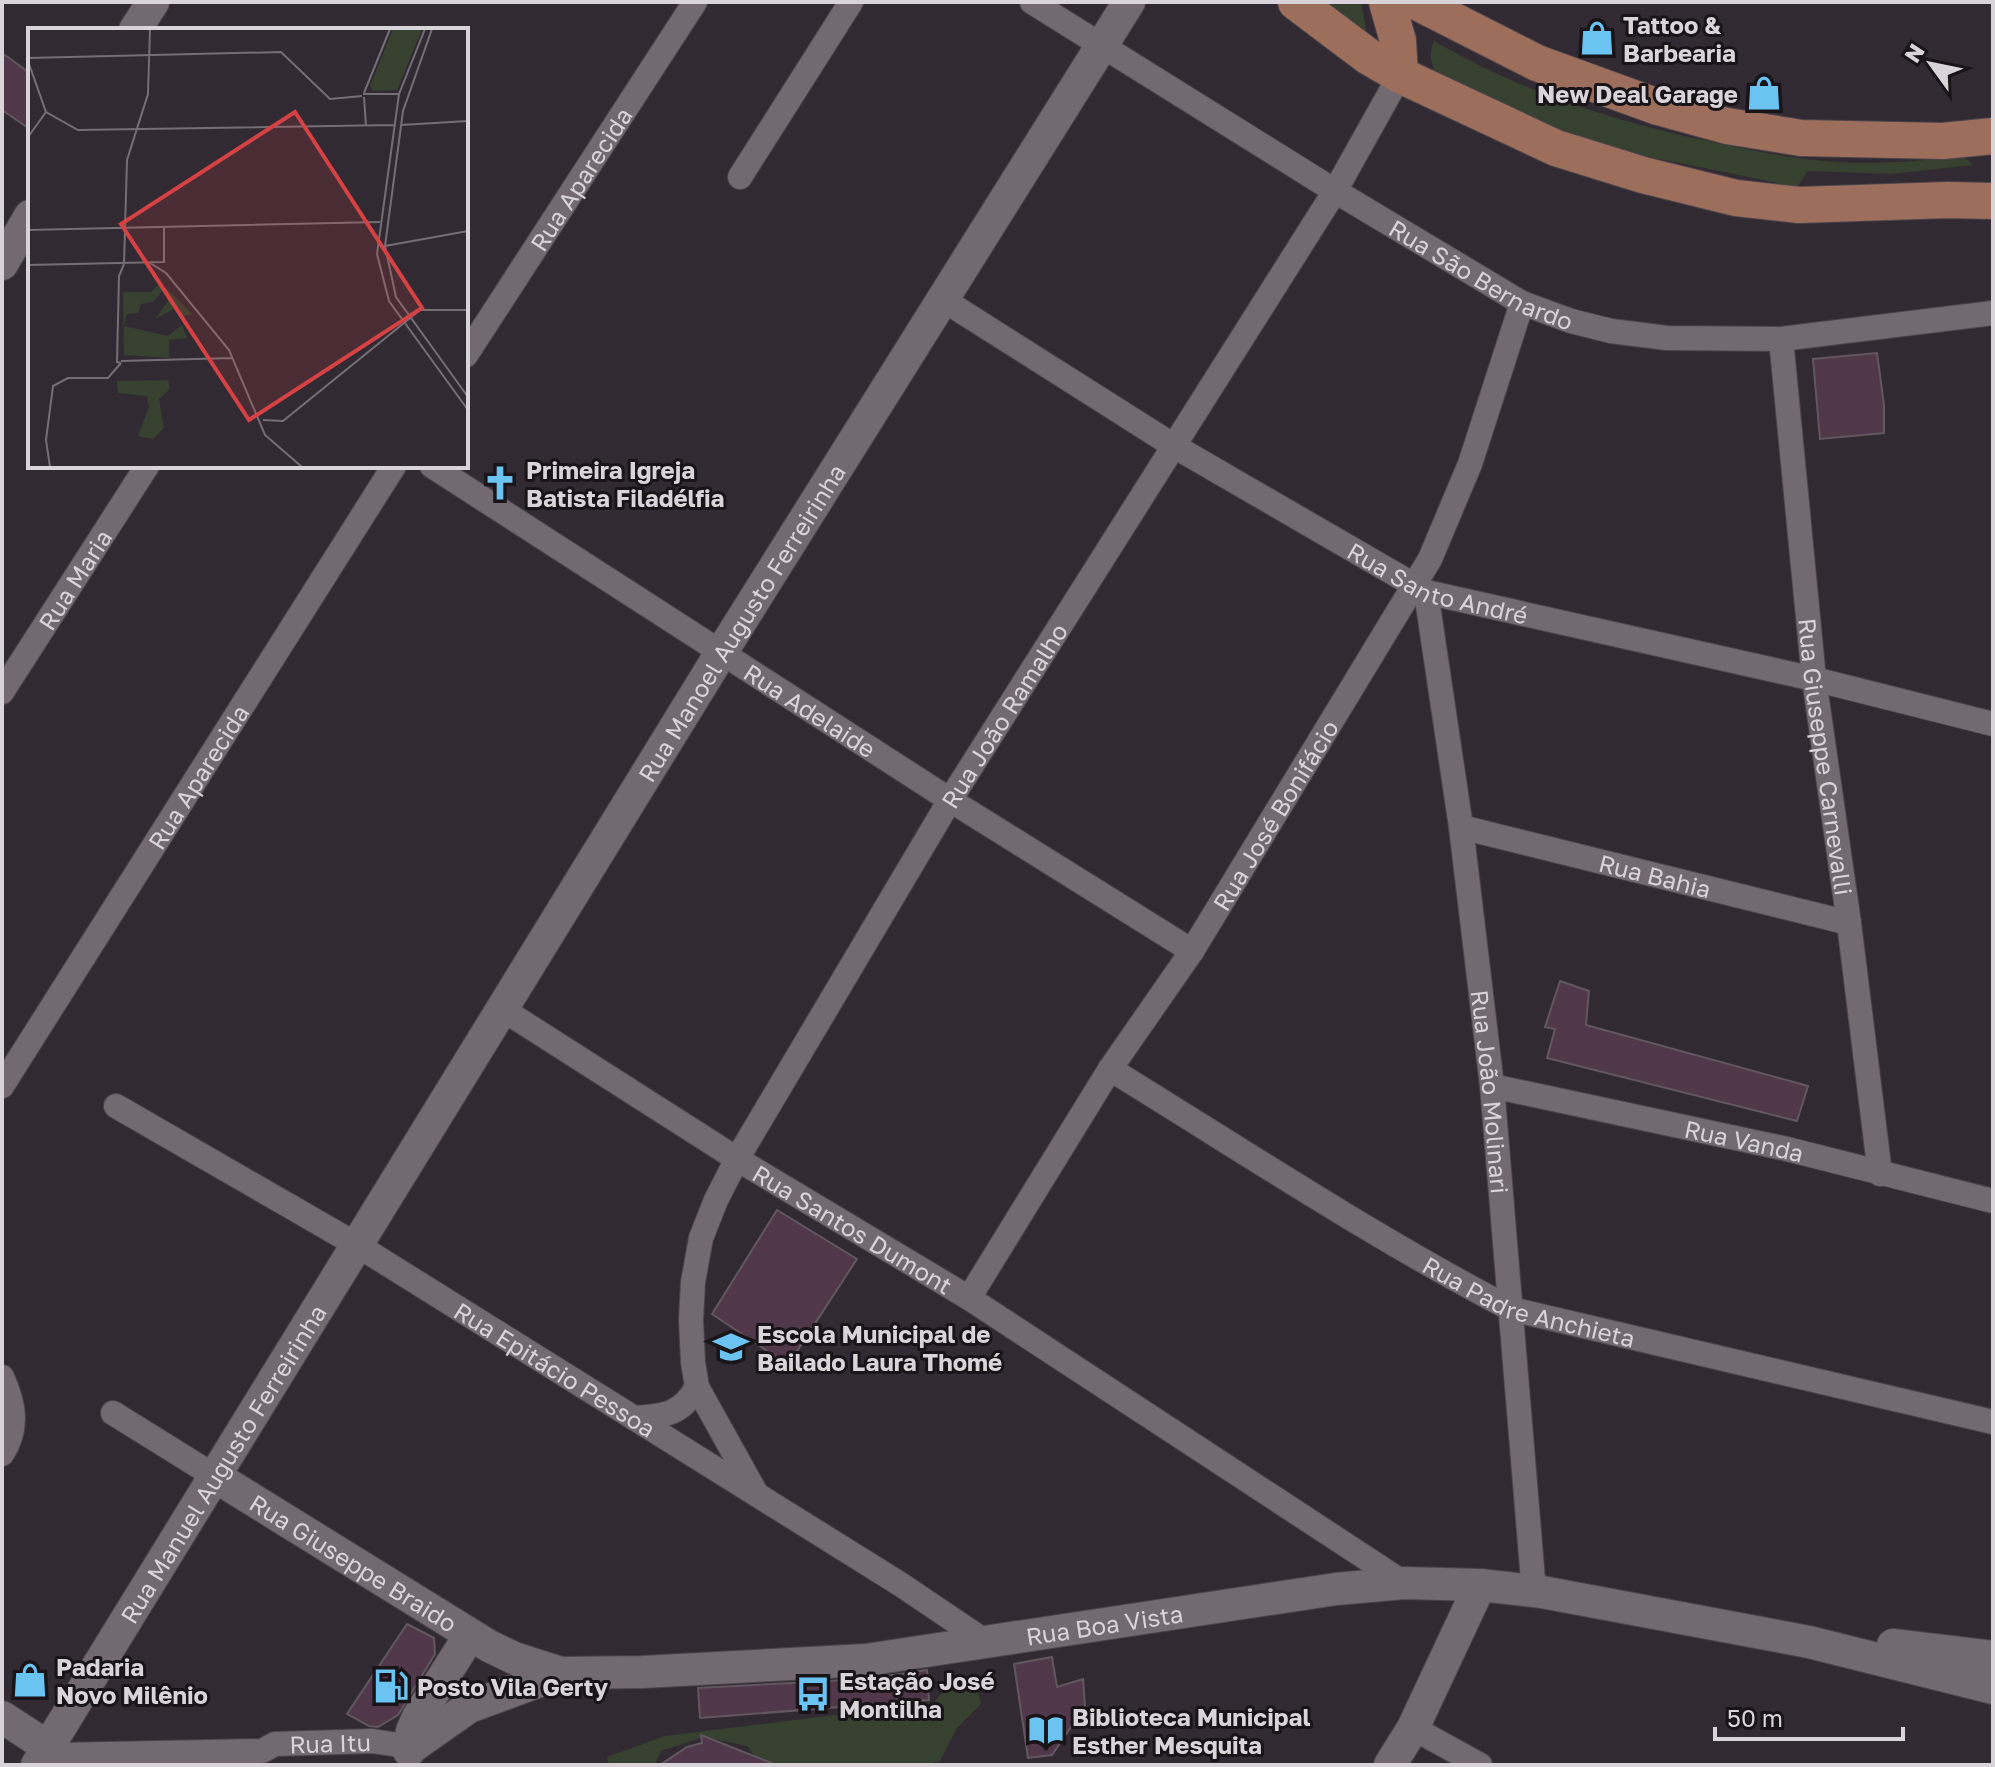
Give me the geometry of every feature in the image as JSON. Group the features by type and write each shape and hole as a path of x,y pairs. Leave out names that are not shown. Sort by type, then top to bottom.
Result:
{"main road":[{"path":"136,28 153,2"},
{"name":"Rua Manoel Augusto Ferreirinha","path":"357,1245 721,653 1129,2"},
{"path":"1296,2 1369,57 1400,75 1556,148 1643,175 1736,198 1799,205 1993,201"},
{"path":"1387,2 1398,41 1400,75"},
{"path":"1417,2 1537,63 1658,107 1727,126 1801,138 1943,141 1993,136"},
{"path":"2,264 28,219"},
{"name":"Rua Manuel Augusto Ferreirinha","path":"53,1758 216,1477 357,1245"},
{"name":"Rua Giuseppe Braido","path":"216,1477 470,1635 514,1658 561,1673"},
{"name":"Rua Boa Vista","path":"406,1756 469,1707 561,1673 643,1672 866,1660 1336,1589 1404,1583 1480,1585 1534,1592 1809,1642 1993,1688"},
{"path":"1390,1765 1413,1728 1480,1585"},
{"path":"406,1756 418,1717 470,1635"},
{"name":"Rua Boa Vista","path":"1809,1642 1894,1645 1993,1657"},
{"path":"2,1717 53,1758"}],"street":[{"name":"Rua Aparecida","path":"468,352 695,2"},
{"path":"740,177 851,2"},
{"name":"Rua São Bernardo","path":"1032,2 1335,191 1522,303 1571,321 1611,331 1667,338 1781,339 1993,313"},
{"name":"Rua João Ramalho","path":"756,1493 697,1387 691,1320 693,1282 701,1238 716,1200 737,1159 950,800 1335,191 1400,75"},
{"name":"Rua Santo André","path":"942,299 1174,446 1420,590 1814,679 1993,724"},
{"name":"Rua José Bonifácio","path":"969,1298 1110,1069 1192,951 1420,590 1470,464 1522,303"},
{"name":"Rua Giuseppe Carnevalli","path":"1781,339 1814,679 1849,923 1880,1174"},
{"name":"Rua Maria","path":"2,692 146,468"},
{"name":"Rua Aparecida","path":"2,1086 393,468"},
{"name":"Rua Adelaide","path":"435,468 950,800 1192,951"},
{"name":"Rua João Molinari","path":"1420,590 1461,827 1492,1086 1534,1592"},
{"name":"Rua Bahia","path":"1461,827 1849,923"},
{"name":"Rua Santos Dumont","path":"502,1009 737,1159 969,1298 1404,1583"},
{"name":"Rua Padre Anchieta","path":"1110,1069 1410,1253 1511,1309 1993,1422"},
{"name":"Rua Vanda","path":"1492,1086 1787,1149 1993,1201"},
{"name":"Rua Epitácio Pessoa","path":"116,1106 357,1245 756,1493 986,1642"},
{"path":"2,1377 10,1395 14,1420 10,1442 2,1454"},
{"path":"634,1418 656,1417 680,1409 697,1387"},
{"name":"Rua Giuseppe Braido","path":"113,1413 216,1477"},
{"path":"1413,1728 1480,1765"},
{"name":"Rua Itu","path":"53,1758 262,1751 275,1744 358,1741 406,1756"}],"green space":[{"path":"1326,2 1361,2 1367,33"},
{"path":"1434,41 1538,92 1609,116 1682,135 1811,160 1878,163 1964,157 1973,165 1891,174 1808,171 1797,187 1645,156 1535,120 1436,72 1431,57"},
{"path":"975,1679 981,1704 957,1728 940,1761 924,1765 761,1765 747,1746 704,1737 661,1751 655,1765 609,1765 607,1757 665,1736 933,1703 954,1682"}],"building":[{"path":"2,53 28,72 28,128 2,110"},
{"path":"1877,353 1884,405 1884,433 1820,439 1813,359"},
{"path":"1560,981 1589,991 1586,1025 1808,1086 1797,1121 1547,1058 1555,1029 1545,1027"},
{"path":"777,1210 857,1259 788,1365 712,1314"},
{"name":"Posto Vila Gerty","path":"407,1624 434,1638 435,1654 398,1715 378,1727 369,1726 347,1714"},
{"name":"Biblioteca Municipal Esther Mesquita","path":"1052,1657 1057,1687 1083,1679 1085,1706 1052,1755 1028,1758 1014,1664"},
{"name":"Estação José Montilha","path":"927,1670 929,1700 700,1718 698,1688 867,1679"},
{"path":"701,1735 774,1765 660,1765 687,1747 702,1743"}],"place":[{"name":"Tattoo & Barbearia","path":"1597,38"},
{"name":"New Deal Garage","path":"1764,93"},
{"name":"Primeira Igreja Batista Filadélfia","path":"500,483"},
{"name":"Escola Municipal de Bailado Laura Thomé","path":"731,1347"},
{"name":"Padaria Novo Milênio","path":"30,1680"},
{"name":"Posto Vila Gerty","path":"391,1686"},
{"name":"Estação José Montilha","path":"813,1694"},
{"name":"Biblioteca Municipal Esther Mesquita","path":"1046,1730"}]}
